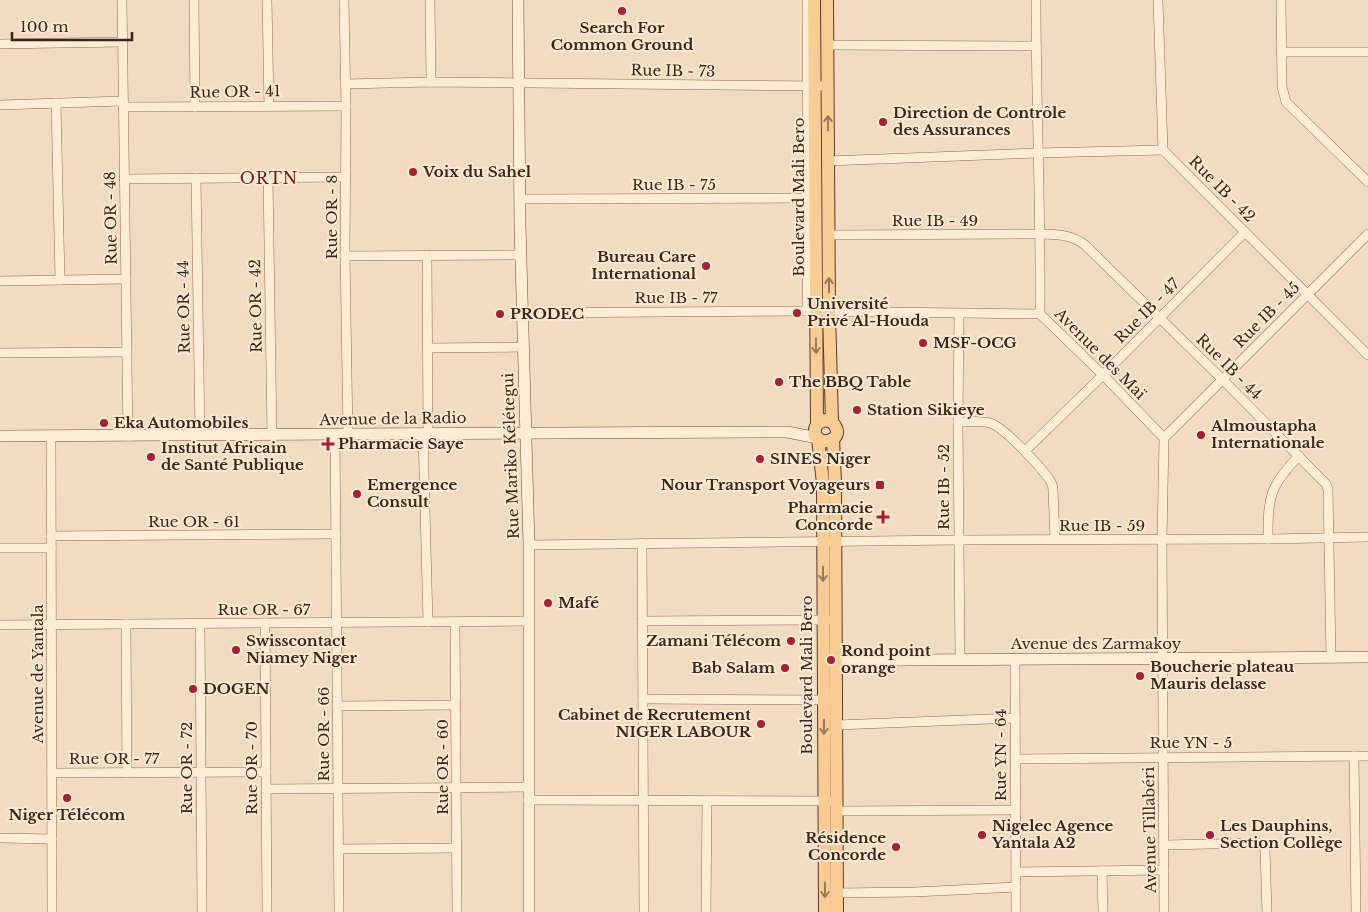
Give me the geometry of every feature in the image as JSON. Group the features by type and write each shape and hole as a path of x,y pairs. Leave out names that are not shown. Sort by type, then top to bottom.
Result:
{"main road":[{"name":"Boulevard Mali Bero","path":"814,0 818,198 817,424"},
{"name":"Boulevard Mali Bero","path":"827,0 827,45 816,86 828,161 818,198 829,235 817,312 832,422"},
{"path":"824,420 832,422 836,432 833,439 824,442 818,438 815,431 817,424 824,420"},
{"name":"Boulevard Mali Bero","path":"818,438 829,541 830,700 837,912"},
{"name":"Boulevard Mali Bero","path":"829,541 835,482 833,439"},
{"name":"Boulevard Mali Bero","path":"825,912 837,724 830,700"}],"street":[{"name":"Rue OR - 48","path":"122,0 128,436"},
{"path":"194,0 195,107"},
{"path":"267,0 269,106"},
{"name":"Rue OR - 8","path":"344,0 348,435"},
{"path":"430,0 431,82"},
{"name":"Rue Mariko Kélétegui","path":"518,0 521,255 529,545 529,912"},
{"name":"Boulevard Mali Bero","path":"806,0 816,86"},
{"name":"Avenue des Maï","path":"1036,0 1041,234 1040,314 1164,438"},
{"path":"828,161 1163,150 1158,0"},
{"path":"1281,0 1282,88 1286,102 1368,182"},
{"path":"0,44 122,42"},
{"path":"827,45 1036,46"},
{"path":"1282,52 1368,52"},
{"name":"Rue IB - 73","path":"346,84 431,82 816,86"},
{"path":"56,103 60,280"},
{"name":"Rue OR - 41","path":"0,105 56,103 195,107 346,106"},
{"name":"Rue IB - 42","path":"1163,150 1368,354"},
{"path":"124,179 346,177"},
{"name":"Rue OR - 44","path":"196,178 200,436"},
{"name":"Rue OR - 42","path":"268,178 272,435"},
{"name":"Rue IB - 75","path":"520,199 818,198"},
{"name":"Rue IB - 47","path":"1025,451 1245,232"},
{"name":"Rue IB - 49","path":"829,235 1041,234"},
{"name":"Rue IB - 44","path":"1041,234 1070,236 1077,238 1085,245 1328,486 1332,658"},
{"name":"Rue IB - 45","path":"1164,438 1368,234"},
{"path":"427,255 428,622"},
{"path":"345,256 521,255"},
{"path":"0,281 126,279"},
{"name":"Rue IB - 77","path":"523,313 817,312 1040,314"},
{"name":"Rue IB - 52","path":"959,314 958,540 960,659"},
{"path":"428,348 523,347"},
{"path":"0,353 127,352"},
{"path":"958,422 992,424 997,427 1025,451 1052,483 1055,539"},
{"name":"Avenue de la Radio","path":"787,432 817,424"},
{"name":"Avenue de la Radio","path":"0,436 787,432 818,438"},
{"name":"Rue OR - 66","path":"335,435 339,912"},
{"name":"Avenue de Yantala","path":"51,436 52,912"},
{"path":"1163,658 1162,539 1164,438"},
{"path":"1268,539 1269,504 1273,490 1279,478 1299,456"},
{"name":"Rue OR - 61","path":"51,536 336,534"},
{"name":"Rue IB - 59","path":"529,545 1368,537"},
{"path":"642,543 644,912"},
{"path":"0,548 51,548"},
{"path":"642,621 830,620"},
{"name":"Rue OR - 60","path":"455,622 458,912"},
{"name":"Rue OR - 67","path":"0,625 529,622"},
{"name":"Rue OR - 70","path":"265,623 267,912"},
{"path":"126,624 127,773"},
{"name":"Rue OR - 72","path":"200,624 202,912"},
{"name":"Avenue des Zarmakoy","path":"830,661 1368,657"},
{"name":"Avenue Tillabéri","path":"1163,658 1164,912"},
{"name":"Rue YN - 64","path":"1015,659 1016,912"},
{"path":"643,699 830,700"},
{"path":"338,706 456,705"},
{"path":"837,724 1015,718"},
{"path":"1354,756 1356,912"},
{"name":"Rue YN - 5","path":"1015,758 1368,756"},
{"name":"Rue OR - 77","path":"52,773 266,772"},
{"path":"266,789 528,787"},
{"path":"528,800 707,801 1015,810"},
{"path":"706,912 707,801"},
{"path":"0,838 52,839"},
{"path":"1164,845 1258,843 1262,845 1265,850 1267,912"},
{"path":"338,849 457,848"},
{"path":"1016,872 1164,870"},
{"path":"1102,871 1103,912"},
{"path":"837,893 915,892 1016,887"}],"place":[{"name":"Search For Common Ground","path":"622,11"},
{"name":"Direction de Contrôle des Assurances","path":"883,122"},
{"name":"Voix du Sahel","path":"413,172"},
{"name":"Bureau Care International","path":"706,266"},
{"name":"Université Privé Al-Houda","path":"797,313"},
{"name":"PRODEC","path":"500,314"},
{"name":"MSF-OCG","path":"923,343"},
{"name":"The BBQ Table","path":"779,382"},
{"name":"Station Sikieye","path":"857,410"},
{"name":"Eka Automobiles","path":"104,423"},
{"name":"Almoustapha Internationale","path":"1201,435"},
{"name":"Pharmacie Saye","path":"328,444"},
{"name":"Institut Africain de Santé Publique","path":"151,457"},
{"name":"SINES Niger","path":"760,459"},
{"name":"Nour Transport Voyageurs","path":"880,485"},
{"name":"Emergence Consult","path":"357,494"},
{"name":"Pharmacie Concorde","path":"883,517"},
{"name":"Mafé","path":"548,603"},
{"name":"Zamani Télécom","path":"791,641"},
{"name":"Swisscontact Niamey Niger","path":"236,650"},
{"name":"Rond point orange","path":"831,660"},
{"name":"Bab Salam","path":"785,668"},
{"name":"Boucherie plateau Mauris delasse","path":"1140,676"},
{"name":"DOGEN","path":"193,689"},
{"name":"Cabinet de Recrutement NIGER LABOUR","path":"761,724"},
{"name":"Niger Télécom","path":"67,798"},
{"name":"Nigelec Agence Yantala A2","path":"982,835"},
{"name":"Les Dauphins, Section Collège","path":"1210,835"},
{"name":"Résidence Concorde","path":"896,847"}],"district":[{"name":"ORTN","path":"269,178"}]}
